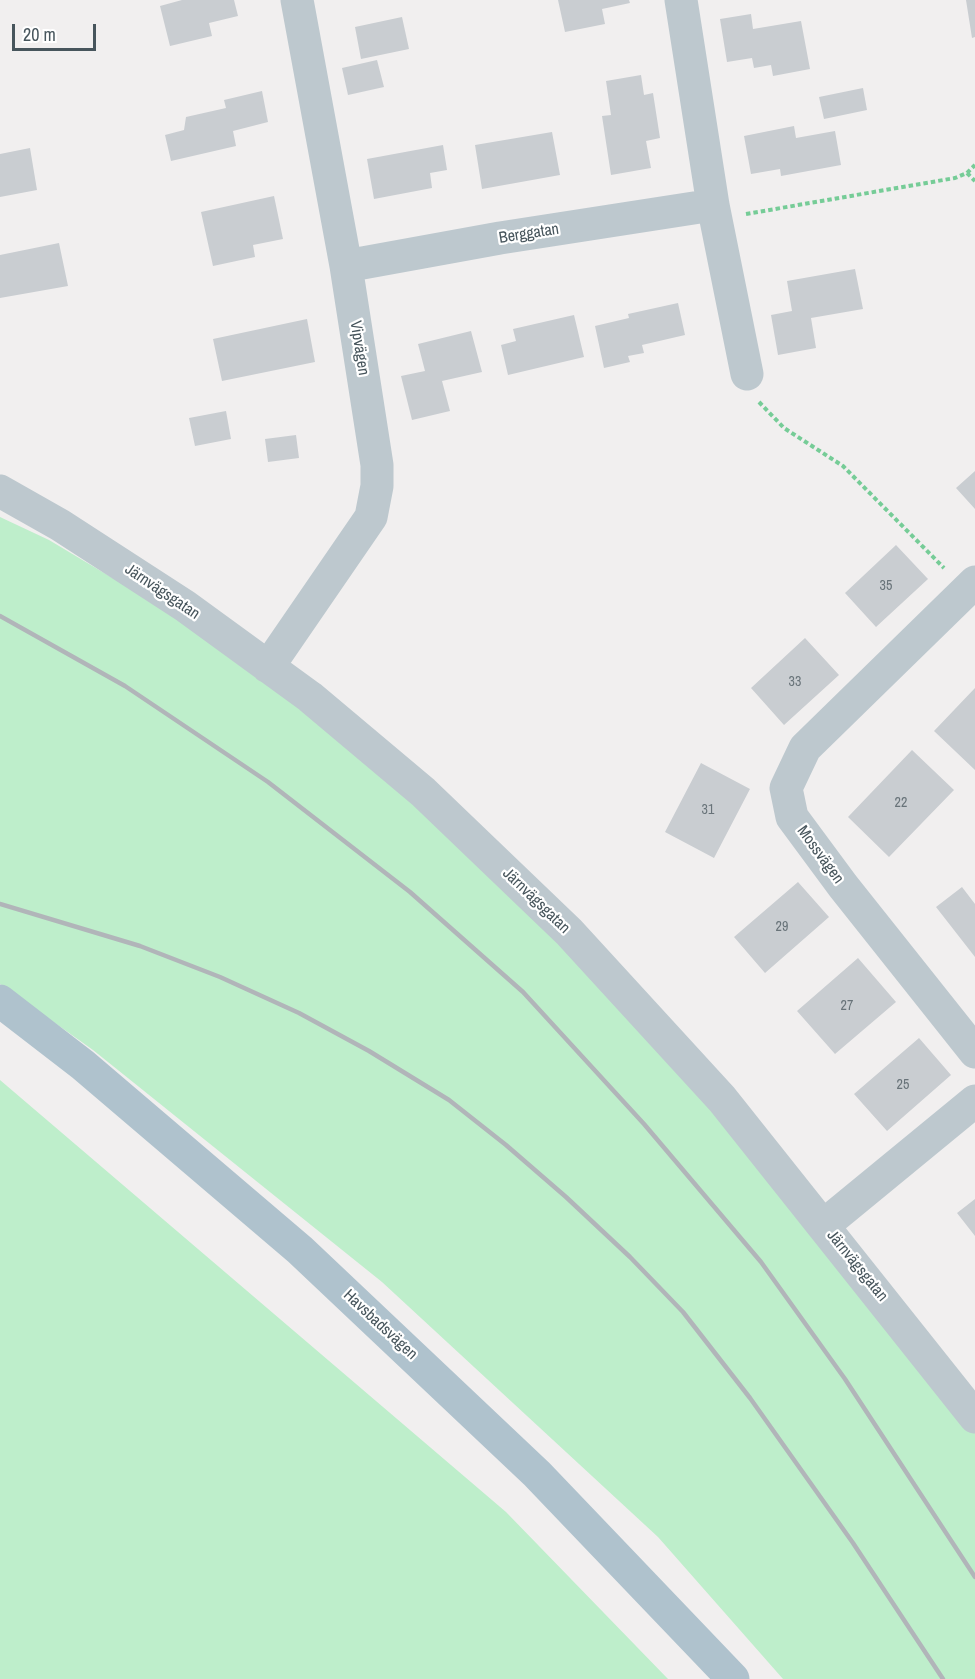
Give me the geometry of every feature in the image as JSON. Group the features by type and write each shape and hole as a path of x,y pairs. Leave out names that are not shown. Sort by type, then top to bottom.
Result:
{"main road":[{"name":"Havsbadsvägen","path":"0,1000 83,1065 300,1250 537,1474 733,1679"}],"street":[{"name":"Vipvägen","path":"268,667 370,517 375,496 377,465 346,266 297,0"},
{"path":"681,0 714,212 747,374"},
{"name":"Berggatan","path":"346,266 500,238 714,212"},
{"name":"Järnvägsgatan","path":"0,491 60,525 175,600 310,697 423,792 569,932 722,1099 975,1417"},
{"name":"Mossvägen","path":"970,586 805,748 786,788 792,817 843,886 975,1052"},
{"path":"824,1225 975,1101"}],"path":[{"path":"714,212 955,178 967,173 975,165"},
{"path":"967,173 975,181"},
{"path":"747,374 754,396 767,412 784,428 843,466 970,586"}],"green space":[{"path":"0,517 49,540 283,680 462,822 975,1411 975,1679 783,1679 658,1537 382,1282 93,1050 0,984"},
{"path":"0,1080 506,1512 668,1679 0,1679"}],"building":[{"path":"182,0 234,0 238,16 209,23 212,36 170,46 160,6"},
{"path":"558,0 629,0 630,3 602,9 605,24 565,32"},
{"path":"966,0 975,0 975,37 972,38"},
{"path":"751,14 753,29 801,21 810,69 773,76 771,65 754,68 752,58 727,62 720,19"},
{"path":"402,17 409,49 361,59 355,27"},
{"path":"377,60 384,87 348,95 342,68"},
{"path":"641,75 644,95 653,93 660,138 646,141 651,168 611,175 602,116 611,115 606,81"},
{"path":"863,88 867,110 824,119 819,97"},
{"path":"262,91 268,122 233,131 236,146 171,161 165,135 184,130 186,117 226,108 224,100"},
{"path":"794,126 796,138 835,131 841,165 781,176 780,169 751,174 744,136"},
{"path":"552,132 560,175 482,189 475,145"},
{"path":"443,145 447,170 430,173 432,188 374,199 367,159"},
{"path":"30,148 37,190 0,197 0,154"},
{"path":"274,196 283,239 253,245 255,257 213,266 201,212"},
{"path":"59,243 68,286 0,298 0,255"},
{"path":"855,269 863,309 811,318 816,348 778,355 771,315 792,311 787,281"},
{"path":"678,303 685,335 642,345 644,353 628,356 630,362 604,368 595,326 629,318 628,314"},
{"path":"574,315 584,357 508,375 501,345 516,341 513,329"},
{"path":"307,319 315,362 222,381 213,339"},
{"path":"471,331 482,372 442,381 450,411 412,420 401,376 425,371 418,344"},
{"path":"226,411 231,439 195,446 189,418"},
{"path":"296,435 299,458 268,462 265,439"},
{"path":"975,471 975,509 956,488"},
{"path":"896,545 928,579 876,627 845,593"},
{"path":"805,638 839,675 784,725 751,688"},
{"path":"975,688 975,770 934,731"},
{"path":"912,750 954,790 889,857 848,817"},
{"path":"701,763 750,789 714,858 665,832"},
{"path":"798,882 829,917 765,973 734,937"},
{"path":"962,887 975,904 975,957 936,907"},
{"path":"858,958 896,1002 835,1054 797,1011"},
{"path":"919,1038 951,1075 887,1131 854,1094"},
{"path":"975,1199 975,1236 957,1213"}],"railway":[{"path":"0,616 125,686 268,782 410,892 523,992 644,1124 761,1262 845,1379 975,1577"},
{"path":"0,904 140,946 220,977 299,1013 369,1051 449,1100 506,1145 630,1257 683,1312 750,1398 853,1543 943,1679"}]}
